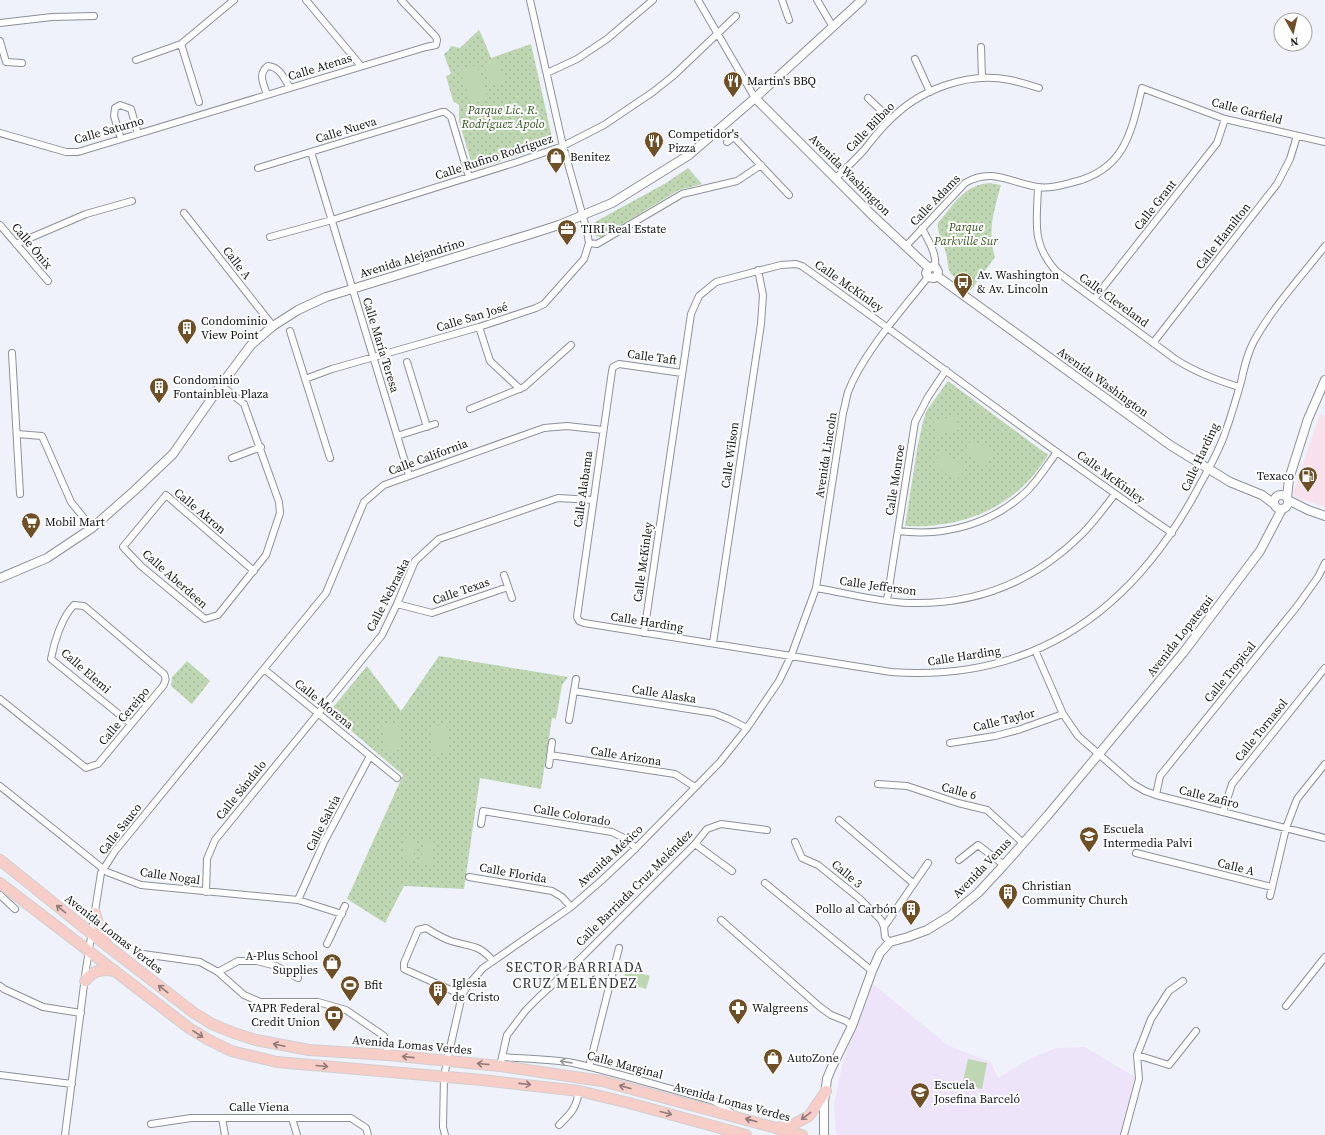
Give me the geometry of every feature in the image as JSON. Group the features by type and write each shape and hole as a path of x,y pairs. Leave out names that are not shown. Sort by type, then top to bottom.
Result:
{"main road":[{"name":"Avenida Lomas Verdes","path":"0,860 108,947 194,1013 212,1024 234,1033 256,1040 309,1050 388,1055 447,1061 502,1062 602,1081 802,1135"},
{"path":"0,883 189,1028 207,1039 231,1050 277,1062 444,1076 579,1091 630,1103 746,1135"},
{"path":"95,913 108,947"},
{"path":"85,981 90,974 96,971 115,971"},
{"path":"777,1128 792,1125 809,1116 826,1091"}],"street":[{"path":"136,60 181,44 234,0"},
{"path":"306,0 361,66"},
{"name":"Calle Atenas","path":"202,113 267,95 426,46 436,45 437,40 433,34 401,0"},
{"path":"530,0 564,146 584,215 589,243 597,244 682,194 737,181 761,165"},
{"path":"547,73 577,59 607,39 653,0"},
{"path":"698,0 755,98"},
{"path":"782,0 789,20"},
{"path":"817,0 833,27"},
{"name":"Avenida Alejandrino","path":"0,578 47,558 92,528 134,491 173,454 251,345 273,326 312,303 353,288 531,234 612,203 688,155 755,98 862,0"},
{"path":"0,24 52,17 94,16"},
{"name":"Calle Rufino Rodríguez","path":"270,237 332,220 564,146 604,125 653,92 674,76 736,16"},
{"path":"0,41 6,62 22,63"},
{"path":"181,44 199,102"},
{"path":"981,47 982,78"},
{"path":"915,59 930,92"},
{"path":"267,95 261,74 263,69 268,66 274,67 278,70 290,88"},
{"name":"Calle Bilbao","path":"836,178 890,119 916,99 930,92 952,83 982,78 1010,80 1039,88"},
{"name":"Calle Garfield","path":"1142,88 1225,119 1325,142"},
{"name":"Calle Adams","path":"906,246 965,183 975,178 988,175 1038,187 1051,187 1079,181 1094,175 1114,160 1128,139 1133,126 1142,88"},
{"name":"Avenida Washington","path":"755,98 906,246 932,267"},
{"path":"868,98 890,119"},
{"path":"121,139 114,116 115,108 120,105 131,109 138,134"},
{"name":"Calle Nueva","path":"258,168 439,112 445,112 451,117 469,177"},
{"name":"Calle Saturno","path":"0,133 66,152 78,152 202,113"},
{"name":"Calle Grant","path":"1094,299 1217,143 1225,119"},
{"name":"Calle Hamilton","path":"1153,343 1277,184 1290,159 1297,136"},
{"path":"727,142 734,137 789,195"},
{"name":"Calle María Teresa","path":"311,152 409,475"},
{"name":"Calle Cleveland","path":"1038,187 1036,231 1042,251 1056,271 1189,368 1239,387"},
{"path":"16,244 86,214 132,201"},
{"name":"Calle A","path":"184,213 273,326"},
{"name":"Calle Ónix","path":"0,225 48,281"},
{"path":"922,228 932,248 935,258 932,267 926,271 928,277 934,278 937,276 938,270 932,267"},
{"name":"Calle San José","path":"305,379 332,369 479,327 536,308 544,304 579,265 587,251 589,243"},
{"name":"Calle Harding","path":"579,621 644,633 891,672 927,674 1000,663 1035,650 1065,635 1100,613 1136,579 1162,548 1209,469 1225,433 1253,343 1266,323 1325,246"},
{"name":"Calle McKinley","path":"644,633 691,314 699,296 716,282 781,265 796,264 802,266 889,327 1115,494 1172,533"},
{"name":"Calle Wilson","path":"713,643 761,324 763,295 758,270"},
{"name":"Avenida Washington","path":"937,276 1170,446 1230,482 1282,504 1308,510 1325,516"},
{"name":"Avenida Lincoln","path":"791,656 816,588 843,413 848,392 862,364 928,277"},
{"path":"479,327 490,361 520,389"},
{"path":"290,331 330,458"},
{"path":"470,409 520,389 571,345"},
{"path":"12,353 20,494"},
{"path":"407,362 427,427"},
{"name":"Calle Taft","path":"619,364 682,373"},
{"name":"Calle Alabama","path":"579,621 577,617 612,371 613,367 619,364"},
{"name":"Calle Monroe","path":"887,600 915,422 928,397 946,370"},
{"name":"Avenida Lopategui","path":"1098,754 1183,653 1260,551 1282,504 1288,479 1308,419 1325,380"},
{"name":"Calle Aberdeen","path":"123,547 141,566 205,619 218,615 266,555 280,513 279,502 261,447 244,404 221,385"},
{"path":"398,436 435,424"},
{"name":"Calle California","path":"264,669 326,593 364,502 384,485 544,428 567,426 603,430"},
{"path":"17,434 42,436 71,502 92,528"},
{"path":"232,458 261,447"},
{"path":"898,531 922,533 954,530 988,518 1016,500 1028,490 1057,452"},
{"name":"Avenida Lopategui","path":"1282,504 1274,500 1288,479"},
{"name":"Calle Jefferson","path":"816,588 908,603 926,603 964,599 993,591 1013,583 1042,568 1088,528 1115,494"},
{"name":"Calle Akron","path":"123,547 166,495 254,571"},
{"name":"Avenida Washington","path":"1262,495 1278,495"},
{"name":"Calle Nebraska","path":"318,713 382,635 398,604 415,561 439,539 558,498 566,497 593,500"},
{"name":"Calle Tropical","path":"1156,795 1160,776 1298,606 1318,577 1325,563"},
{"path":"504,575 512,598"},
{"path":"1318,577 1325,580"},
{"name":"Calle Texas","path":"398,604 432,613 508,587"},
{"name":"Calle Cereipo","path":"0,699 86,768 98,764 163,686 166,681 164,674 84,606 74,605"},
{"name":"Calle Elemi","path":"74,605 68,610 53,645 52,658 131,724"},
{"name":"Calle Zafiro","path":"1035,650 1063,714 1078,736 1133,784 1156,795 1325,838"},
{"name":"Avenida México","path":"445,1135 444,1076 462,995 477,973 493,960 571,907 636,848 720,762 747,728 779,681 791,656"},
{"name":"Calle Tornasol","path":"1223,812 1232,784 1325,668"},
{"name":"Calle Morena","path":"264,669 397,778"},
{"name":"Calle Sauco","path":"65,1135 85,981 103,870 114,851 264,669"},
{"path":"569,720 576,679"},
{"name":"Calle Alaska","path":"574,691 714,713 747,728"},
{"name":"Calle Sándalo","path":"206,892 207,858 215,840 318,713"},
{"name":"Calle Taylor","path":"950,743 1003,734 1063,714"},
{"path":"549,765 552,742"},
{"name":"Avenida Venus","path":"890,942 927,930 962,908 1004,865 1098,754"},
{"name":"Calle Arizona","path":"550,755 675,774 695,787"},
{"name":"Calle Salvia","path":"298,900 324,842 370,756"},
{"path":"1270,896 1286,828 1297,800 1325,764"},
{"name":"Calle 6","path":"878,784 907,786 958,803 987,810 1023,843"},
{"name":"Calle Nogal","path":"0,786 103,870 141,885 298,900 342,914"},
{"name":"Calle Colorado","path":"481,824 483,812 501,814 612,832 624,838 636,848"},
{"path":"839,820 913,883"},
{"name":"Calle Barriada Cruz Meléndez","path":"502,1062 507,1035 526,1010 579,960 695,844 707,829 721,824 767,830"},
{"name":"Calle 3","path":"795,842 802,858 818,864 853,893 881,920 884,927 885,937 890,942"},
{"path":"695,844 732,871"},
{"path":"959,860 978,845 1004,865"},
{"name":"Calle A","path":"1136,853 1272,887"},
{"path":"884,927 928,863"},
{"name":"Calle Florida","path":"469,877 552,891 562,897 571,907"},
{"path":"765,883 872,971"},
{"path":"0,895 15,909"},
{"path":"327,944 345,906"},
{"path":"720,920 820,1007 831,1015 846,1021 852,1026"},
{"path":"462,995 404,969 404,963 418,930 426,928 450,941 480,949 486,952 493,960"},
{"path":"824,1135 824,1102 831,1069 852,1026 880,953 890,942"},
{"path":"589,1067 618,948"},
{"path":"143,954 200,962 218,972 244,995 260,1002 318,1002 346,1010 384,1036 388,1055"},
{"path":"1286,1006 1325,957"},
{"path":"218,972 238,962 257,961 276,966 298,978"},
{"path":"1124,1135 1139,1079 1137,1054 1151,1019 1169,991 1184,981"},
{"path":"0,986 43,1007 81,1013"},
{"path":"1137,1054 1169,1065 1196,1031"},
{"name":"Calle Marginal","path":"502,1062 553,1060 589,1067 711,1100 724,1106 735,1116"},
{"path":"0,1075 72,1084"},
{"path":"559,1125 571,1113 577,1104 579,1091"},
{"name":"Calle Viena","path":"151,1124 190,1118 351,1118 366,1128 368,1135"},
{"path":"222,1118 225,1135"},
{"path":"292,1118 297,1135"}],"shaded area":[{"path":"1320,414 1325,416 1325,507 1296,497 1293,494"},
{"path":"873,984 949,1046 991,1062 998,1078 1029,1059 1056,1048 1085,1047 1135,1077 1120,1135 838,1135 836,1131 834,1104 842,1066"}],"green space":[{"name":"Parque Lic. R. Rodríguez Apolo","path":"479,30 491,58 531,44 553,142 550,145 475,170 473,168 459,121 459,105 453,101 446,76 451,74 444,54 451,46 460,48"},
{"path":"498,59 505,82 491,86 484,63"},
{"path":"477,65 488,99 471,104 460,70"},
{"path":"688,168 702,184 679,190 601,237 595,236 593,225 595,222 666,183"},
{"name":"Parque Parkville Sur","path":"990,183 1001,185 992,221 992,238 995,257 971,290 950,272 946,253 938,231 938,223 954,203 967,191 981,184"},
{"path":"948,381 1048,455 1027,483 1001,504 970,518 954,522 928,526 905,526 923,421 927,410"},
{"path":"956,416 959,430 937,435 934,421"},
{"path":"972,439 994,454 986,466 963,452"},
{"path":"943,451 966,468 956,481 933,464"},
{"path":"439,656 568,677 562,685 556,719 552,718 541,789 480,778 464,889 404,886 385,923 347,899 403,775 329,712 367,666 401,711"},
{"path":"187,661 210,681 192,704 171,686 172,677"},
{"path":"398,723 401,750 386,751 382,725"},
{"path":"446,725 449,752 433,754 430,727"},
{"path":"406,838 416,840 413,862 402,861"},
{"path":"424,841 434,842 431,865 421,863"},
{"path":"626,969 650,976 646,989 623,982"},
{"path":"968,1059 987,1063 982,1089 962,1085"}],"place":[{"name":"Martin's BBQ","path":"733,98"},
{"name":"Competidor's Pizza","path":"654,158"},
{"name":"Benitez","path":"556,174"},
{"name":"TIRI Real Estate","path":"567,246"},
{"name":"Av. Washington & Av. Lincoln","path":"963,299"},
{"name":"Condominio View Point","path":"187,345"},
{"name":"Condominio Fontainbleu Plaza","path":"159,404"},
{"name":"Texaco","path":"1308,493"},
{"name":"Mobil Mart","path":"31,539"},
{"name":"Escuela Intermedia Palvi","path":"1089,853"},
{"name":"Christian Community Church","path":"1008,910"},
{"name":"Pollo al Carbón","path":"911,926"},
{"name":"A-Plus School Supplies","path":"332,980"},
{"name":"Bfit","path":"350,1002"},
{"name":"Iglesia de Cristo","path":"438,1007"},
{"name":"Walgreens","path":"738,1025"},
{"name":"VAPR Federal Credit Union","path":"334,1032"},
{"name":"AutoZone","path":"773,1075"},
{"name":"Escuela Josefina Barceló","path":"920,1109"}],"district":[{"name":"SECTOR BARRIADA CRUZ MELÉNDEZ","path":"575,976"}]}
